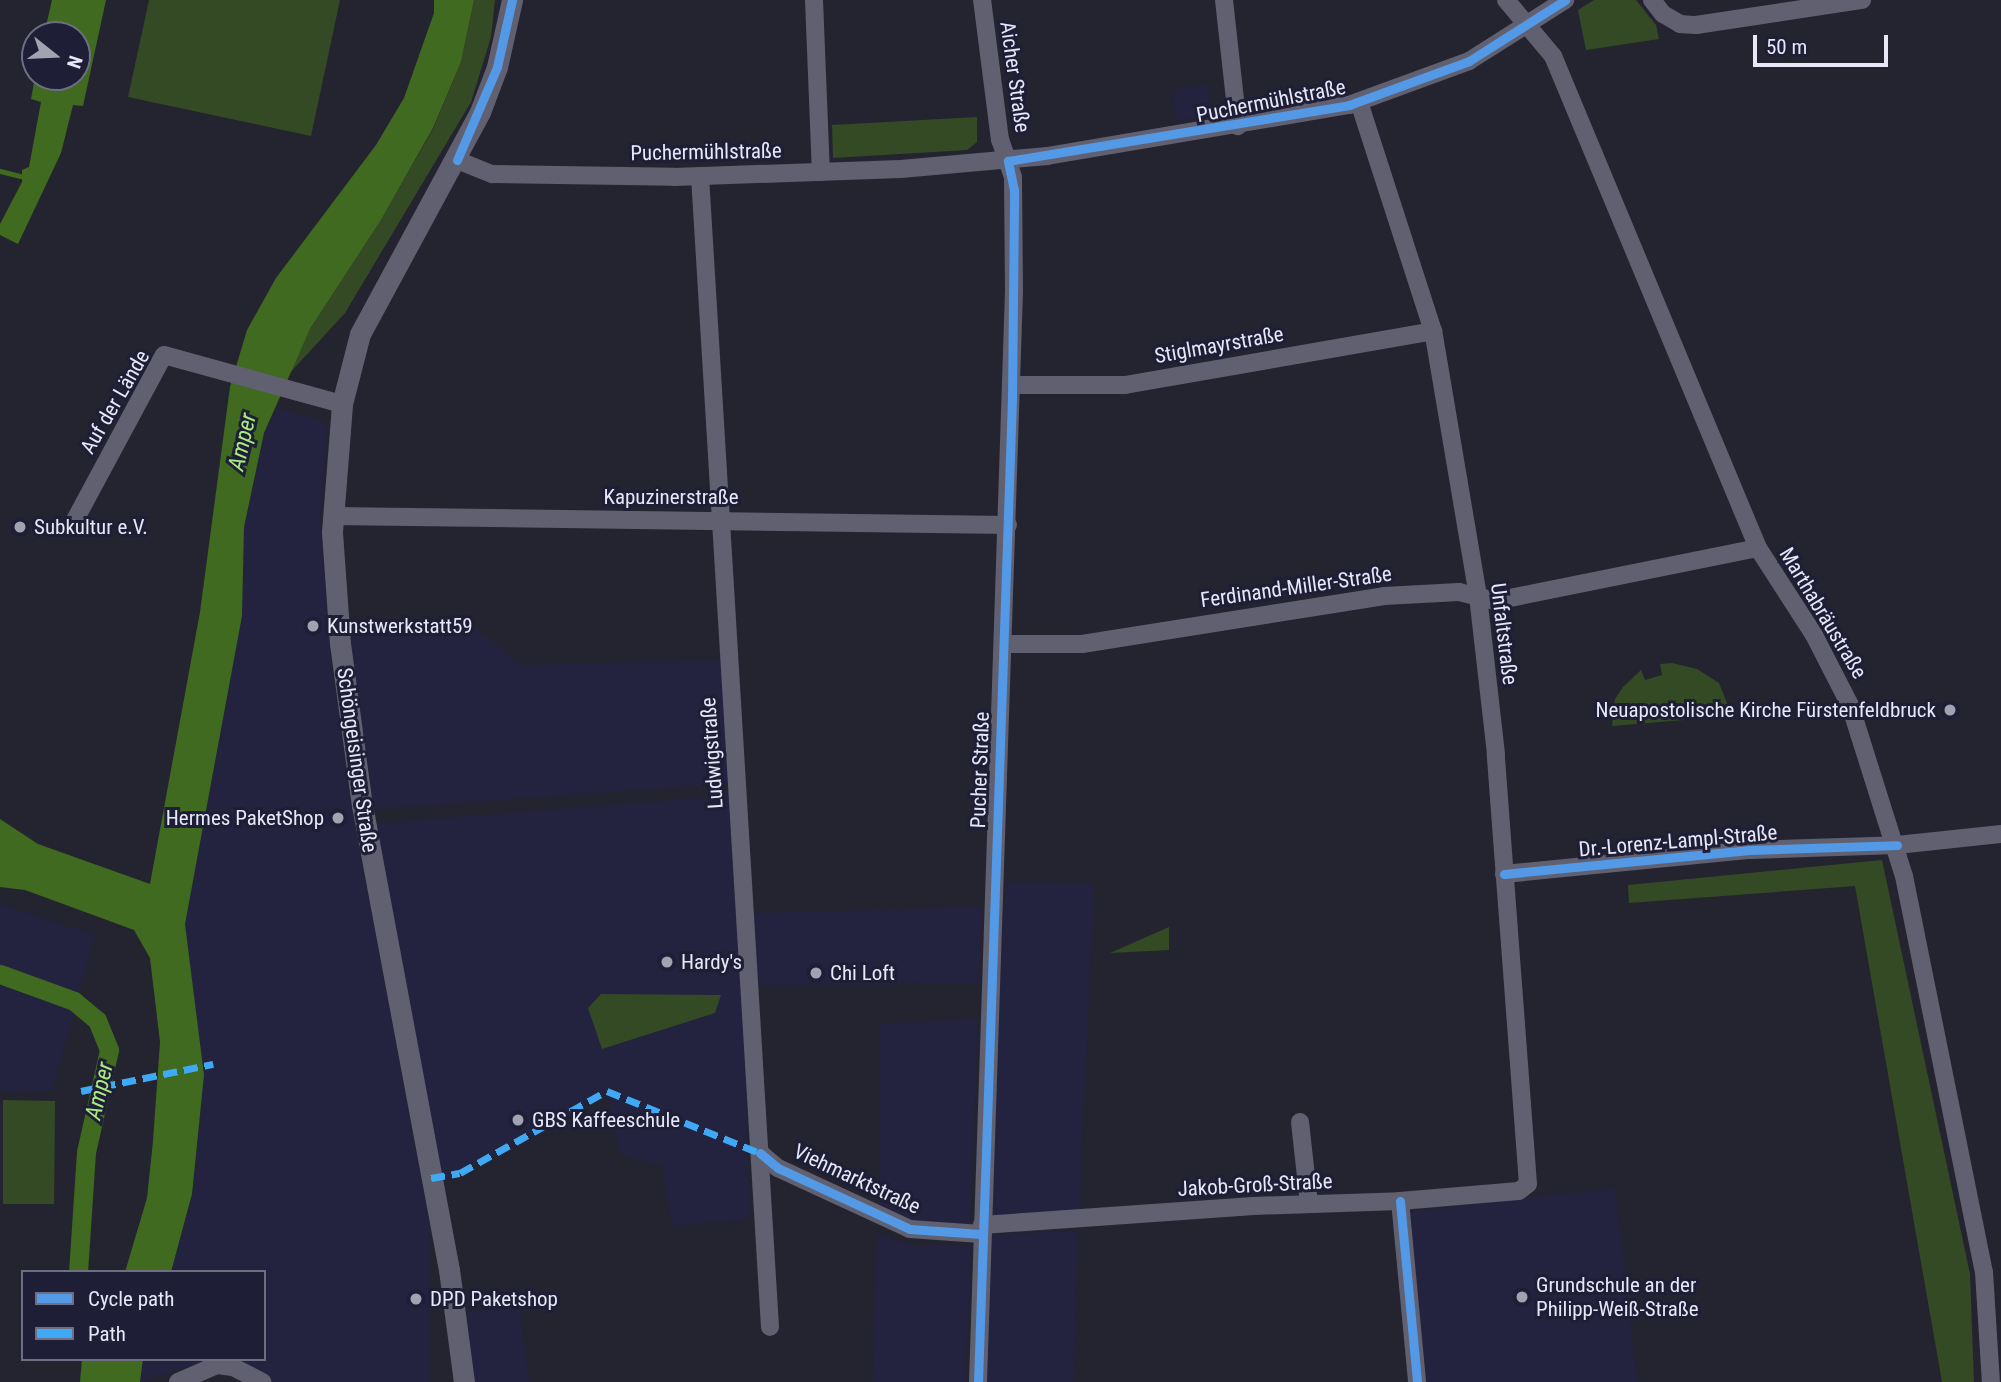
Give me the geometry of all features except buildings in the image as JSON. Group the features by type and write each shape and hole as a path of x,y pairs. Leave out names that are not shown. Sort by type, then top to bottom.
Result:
{"street":[{"name":"Schöngeisinger Straße","path":"464,1382 449,1270 358,782 334,581 333,516 342,404 370,312 457,160 497,68 512,0"},
{"path":"814,0 821,172"},
{"name":"Aicher Straße","path":"982,0 998,124 1008,161"},
{"path":"1224,0 1238,125"},
{"name":"Marthabräustraße","path":"1506,0 1525,28 1553,56 1758,548 1840,684 1897,845 1984,1272 1991,1382"},
{"name":"Puchermühlstraße","path":"457,160 492,174 700,176 1008,161 1238,125 1359,102 1469,61 1525,28 1564,0"},
{"path":"1652,0 1662,14 1680,24 1696,25 1862,0"},
{"name":"Unfaltstraße","path":"1359,102 1433,331 1478,596 1531,1170 1528,1184"},
{"name":"Pucher Straße","path":"978,1382 1012,385 1014,190 1008,161"},
{"name":"Ludwigstraße","path":"700,176 770,1327"},
{"name":"Stiglmayrstraße","path":"1012,385 1113,386 1433,331"},
{"name":"Auf der Lände","path":"75,520 164,355 342,404"},
{"name":"Kapuzinerstraße","path":"333,516 1008,524"},
{"name":"Ferdinand-Miller-Straße","path":"1003,644 1082,644 1384,596 1478,596 1495,601 1758,548"},
{"name":"Dr.-Lorenz-Lampl-Straße","path":"1504,874 1751,850 1897,845 2001,834"},
{"path":"1300,1122 1309,1205"},
{"name":"Viehmarktstraße","path":"760,1153 778,1168 910,1230 982,1230"},
{"name":"Jakob-Groß-Straße","path":"982,1230 1519,1191 1528,1184"},
{"path":"1400,1201 1417,1382"},
{"path":"178,1382 217,1365 233,1367 262,1382"}],"shaded area":[{"path":"149,0 340,0 311,136 128,97"},
{"path":"474,0 495,0 491,37 471,102 345,313 288,375 310,329 381,220 433,129 461,62"},
{"path":"1594,0 1636,0 1656,25 1659,39 1586,50 1578,10"},
{"path":"1207,84 1211,115 1177,121 1172,90"},
{"path":"977,117 977,142 967,150 833,158 832,125"},
{"path":"279,408 327,423 320,517 330,650 354,819 430,1228 429,1382 273,1382 234,1361 266,1361 266,1270 172,1270 192,1194 204,1075 185,924 242,616 244,527 264,433"},
{"path":"476,628 520,665 729,660 735,783 374,809 348,634"},
{"path":"1672,663 1697,669 1719,683 1732,716 1612,726 1615,699 1623,687 1641,670 1645,680 1662,675 1660,664"},
{"path":"735,795 750,1218 672,1227 662,1166 621,1155 606,1092 438,1185 374,824"},
{"path":"1882,860 1970,1274 1974,1382 1942,1382 1855,886 1629,903 1628,885"},
{"path":"1006,882 1094,884 1079,1217 986,1224"},
{"path":"0,904 95,935 52,1091 0,1092"},
{"path":"982,907 979,983 758,986 754,913"},
{"path":"1169,927 1169,950 1110,953"},
{"path":"601,994 721,995 715,1013 602,1049 588,1008"},
{"path":"978,1019 970,1227 880,1218 879,1023"},
{"path":"3,1100 55,1101 54,1204 3,1204"},
{"name":"Grundschule an der Philipp-Weiß-Straße","path":"1615,1188 1637,1382 1425,1382 1408,1212"},
{"path":"1077,1231 1074,1382 986,1382 987,1235"},
{"path":"877,1234 916,1246 971,1246 965,1382 873,1382"},
{"path":"520,1306 529,1382 473,1382 467,1312"},
{"path":"143,1361 205,1361 140,1382"}],"water":[{"path":"52,0 106,0 91,69 91,21 47,21"},
{"path":"434,0 474,0 461,62 433,128 381,220 310,329 264,433 244,527 242,616 185,924 204,1075 192,1194 172,1270 126,1270 147,1198 153,1141 160,1042 150,958 134,930 25,890 0,887 0,819 38,844 150,884 200,612 230,387 247,330 276,278 376,145 404,98 434,13"},
{"path":"32,91 86,91 83,106 73,105 61,153 18,244 0,235 0,224 22,182 22,170 29,167 41,102 31,99"},
{"path":"82,1361 143,1361 140,1382 80,1382"}],"waterway":[{"path":"0,171 20,176"},
{"name":"Amper","path":"0,974 74,1001 97,1020 109,1050 86,1152 78,1270"}],"marked path":[{"path":"81,1091 213,1064"},
{"path":"431,1178 460,1173 607,1091 760,1153"}],"cycle path":[{"path":"457,160 497,67 512,0"},
{"path":"978,1382 1012,397 1014,190 1008,161 1349,105 1469,61 1565,0"},
{"path":"1504,874 1750,850 1897,845"},
{"path":"760,1153 778,1168 910,1229 981,1234"},
{"path":"1400,1201 1417,1382"}],"place":[{"name":"Subkultur e.V.","path":"20,527"},
{"name":"Kunstwerkstatt59","path":"313,626"},
{"name":"Neuapostolische Kirche Fürstenfeldbruck","path":"1950,710"},
{"name":"Hermes PaketShop","path":"338,818"},
{"name":"Hardy's","path":"667,962"},
{"name":"Chi Loft","path":"816,973"},
{"name":"GBS Kaffeeschule","path":"518,1120"},
{"name":"Grundschule an der Philipp-Weiß-Straße","path":"1522,1297"},
{"name":"DPD Paketshop","path":"416,1299"}]}
